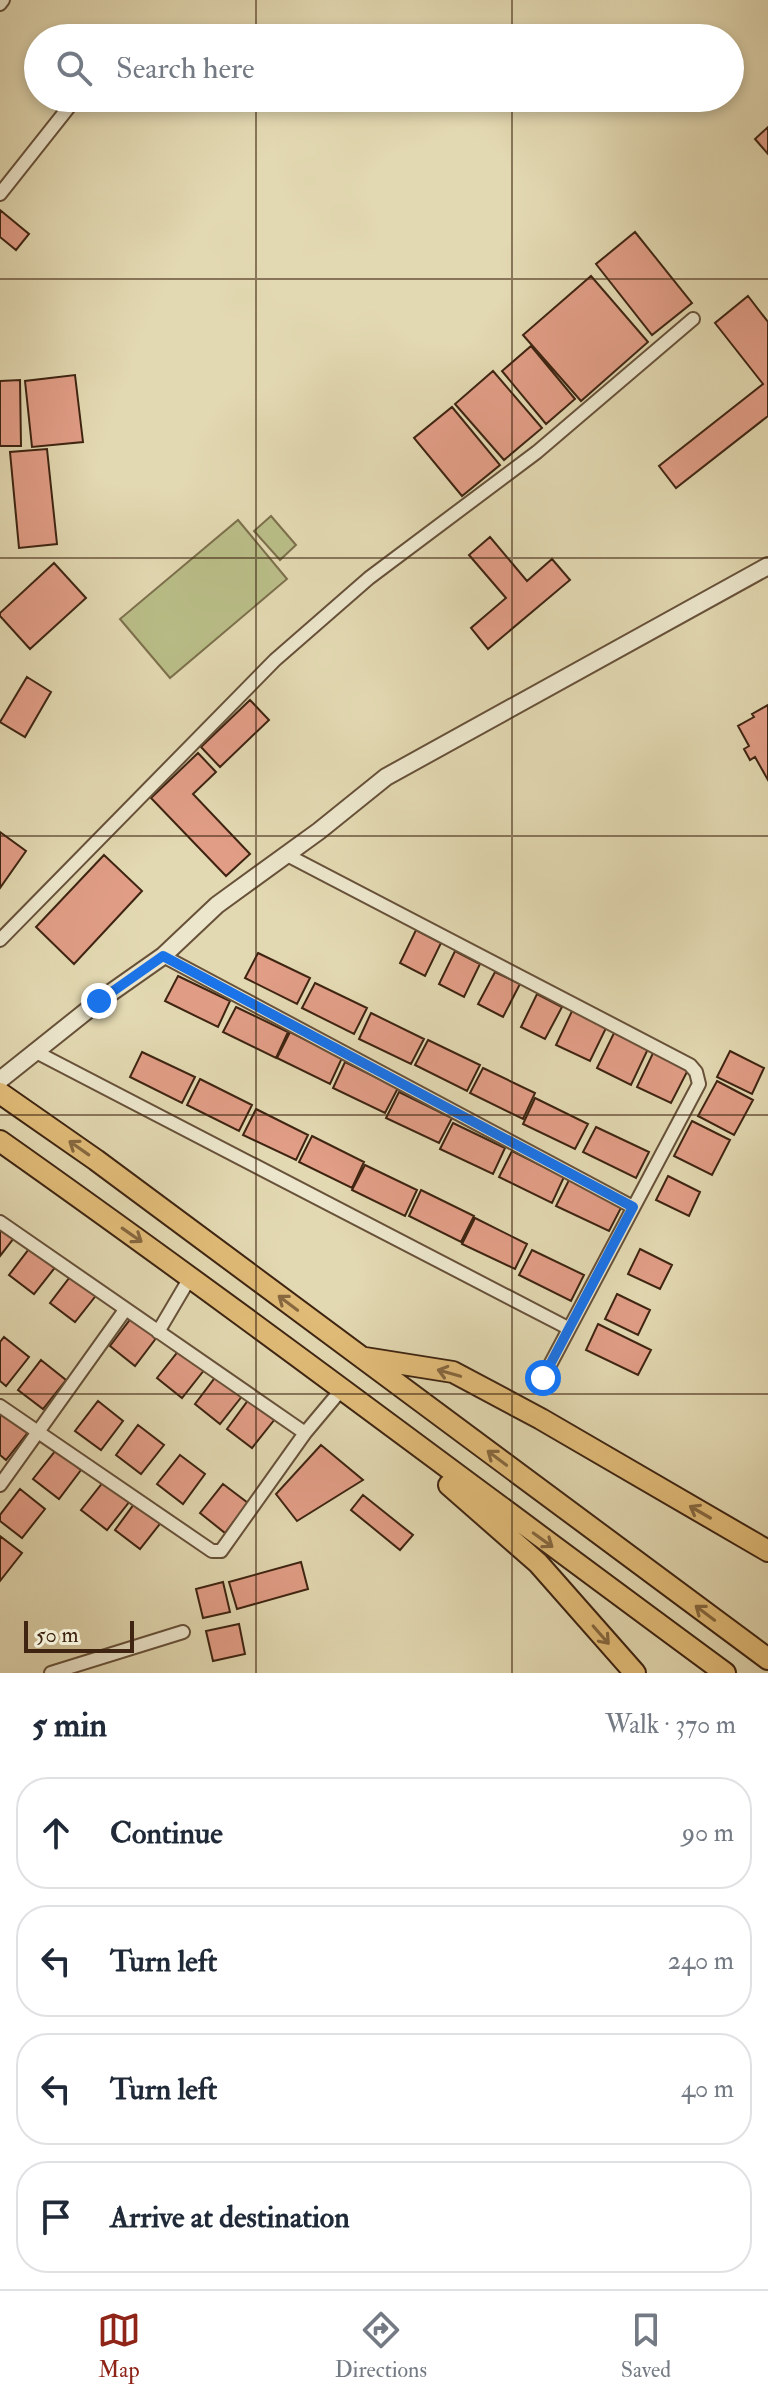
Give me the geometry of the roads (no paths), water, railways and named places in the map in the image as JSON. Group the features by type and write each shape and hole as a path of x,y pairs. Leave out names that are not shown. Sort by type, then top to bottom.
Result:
{"highway":[{"path":"0,1093 96,1160 768,1659"},
{"path":"0,1141 191,1276 725,1673"},
{"path":"362,1357 453,1372 541,1419 768,1551"},
{"path":"341,1390 538,1563 635,1673"}],"street":[{"path":"0,194 65,112"},
{"path":"0,940 275,660 369,578 537,452 693,319"},
{"path":"0,1080 34,1051 163,956 217,905 287,855 386,777 768,566"},
{"path":"287,855 690,1065 696,1072 699,1084 543,1378"},
{"path":"163,956 633,1207"},
{"path":"34,1051 568,1328"},
{"path":"0,1222 305,1433"},
{"path":"158,1332 191,1276"},
{"path":"0,1485 125,1310"},
{"path":"0,1406 212,1551 221,1551 305,1433 341,1390"},
{"path":"51,1673 183,1632"}]}
